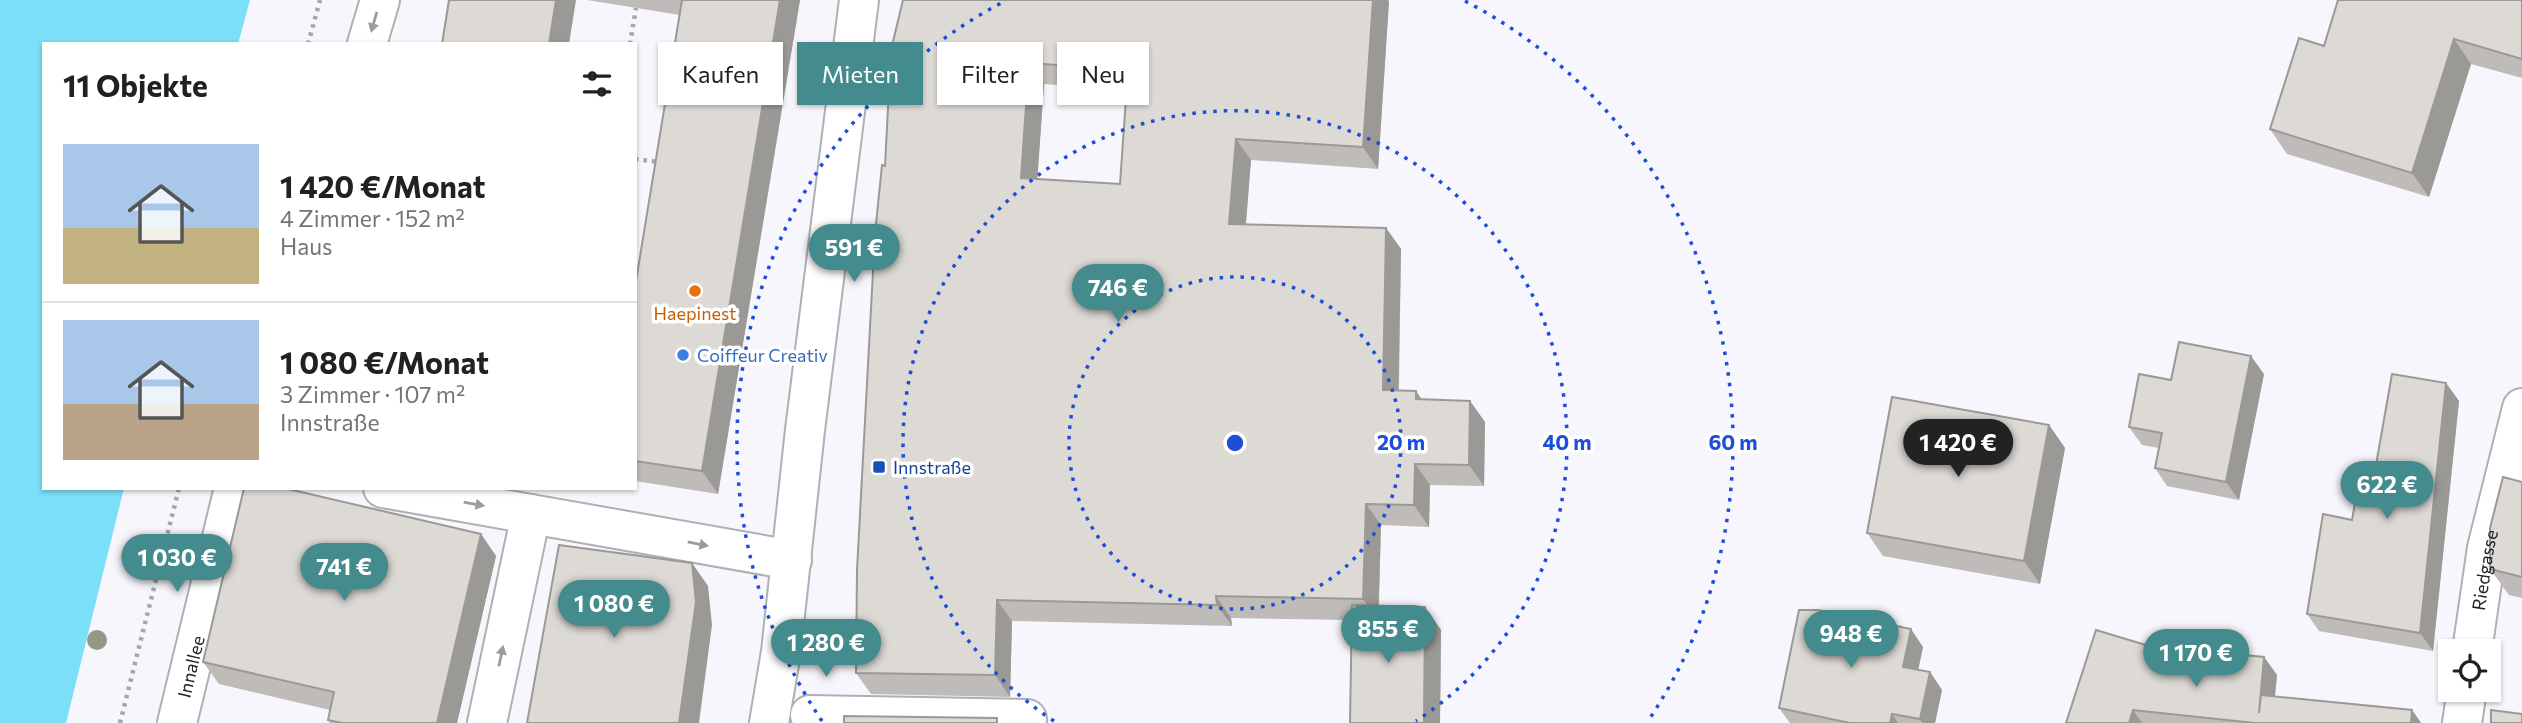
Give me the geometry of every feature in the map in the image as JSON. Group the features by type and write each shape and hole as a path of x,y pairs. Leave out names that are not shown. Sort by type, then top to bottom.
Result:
{"street":[{"path":"369,42 380,0"},
{"path":"769,723 781,652 805,430 859,0"},
{"name":"Riedgasse","path":"2474,639 2487,548 2522,408"},
{"name":"Innallee","path":"177,723 233,490"},
{"path":"394,490 792,561"},
{"path":"486,723 531,514"},
{"path":"781,652 810,719 1027,719"},
{"path":"2462,723 2465,702"}],"path":[{"path":"308,42 320,0"},
{"path":"630,42 636,8"},
{"path":"637,159 662,162"},
{"path":"120,723 178,490"}],"water":[{"path":"0,0 250,0 239,42 42,42 42,490 124,490 66,723 0,723"}],"building":[{"path":"449,0 556,0 549,42 442,42"},
{"path":"682,0 780,0 773,42 675,42"},
{"path":"903,0 1373,0 1363,147 1236,139 1229,224 1386,228 1383,390 1416,391 1416,399 1470,401 1469,465 1415,464 1414,505 1366,504 1363,599 1216,596 1217,605 997,600 995,675 856,673 857,570 875,234 882,165 885,166 888,105 923,105 923,42 893,42","holes":["937,42 1043,42 1043,64 1057,65 1057,42 1149,42 1149,105 1126,105 1120,184 1021,178 1026,105 937,105"]},
{"path":"2338,0 2522,0 2522,59 2454,39 2412,173 2270,129 2299,38 2324,46"},
{"path":"665,105 763,105 702,471 637,461 637,275"},
{"path":"2179,342 2251,356 2226,482 2155,468 2162,433 2129,427 2139,374 2171,380"},
{"path":"2392,374 2446,383 2420,633 2307,614 2323,514 2352,520 2356,497 2370,499"},
{"path":"1892,397 2049,425 2024,561 1867,533"},
{"path":"2503,477 2522,482 2522,577 2490,569 2490,528"},
{"path":"244,490 293,490 481,534 437,723 342,723 328,720 334,692 203,662"},
{"path":"559,545 692,563 696,602 679,723 527,723"},
{"path":"1352,605 1425,607 1424,723 1350,723"},
{"path":"1799,610 1818,610 1911,629 1903,667 1930,672 1920,719 1892,714 1890,723 1850,723 1779,708"},
{"path":"2096,630 2149,646 2264,657 2259,713 2261,695 2412,710 2411,723 2255,723 2133,710 2129,723 2066,723"},
{"path":"2491,710 2522,714 2522,723 2491,723"},
{"path":"844,716 997,718 997,723 844,723"}],"place":[{"name":"Haepinest","path":"695,291"},
{"name":"Coiffeur Creativ","path":"683,355"},
{"name":"Innstraße","path":"879,467"}]}
